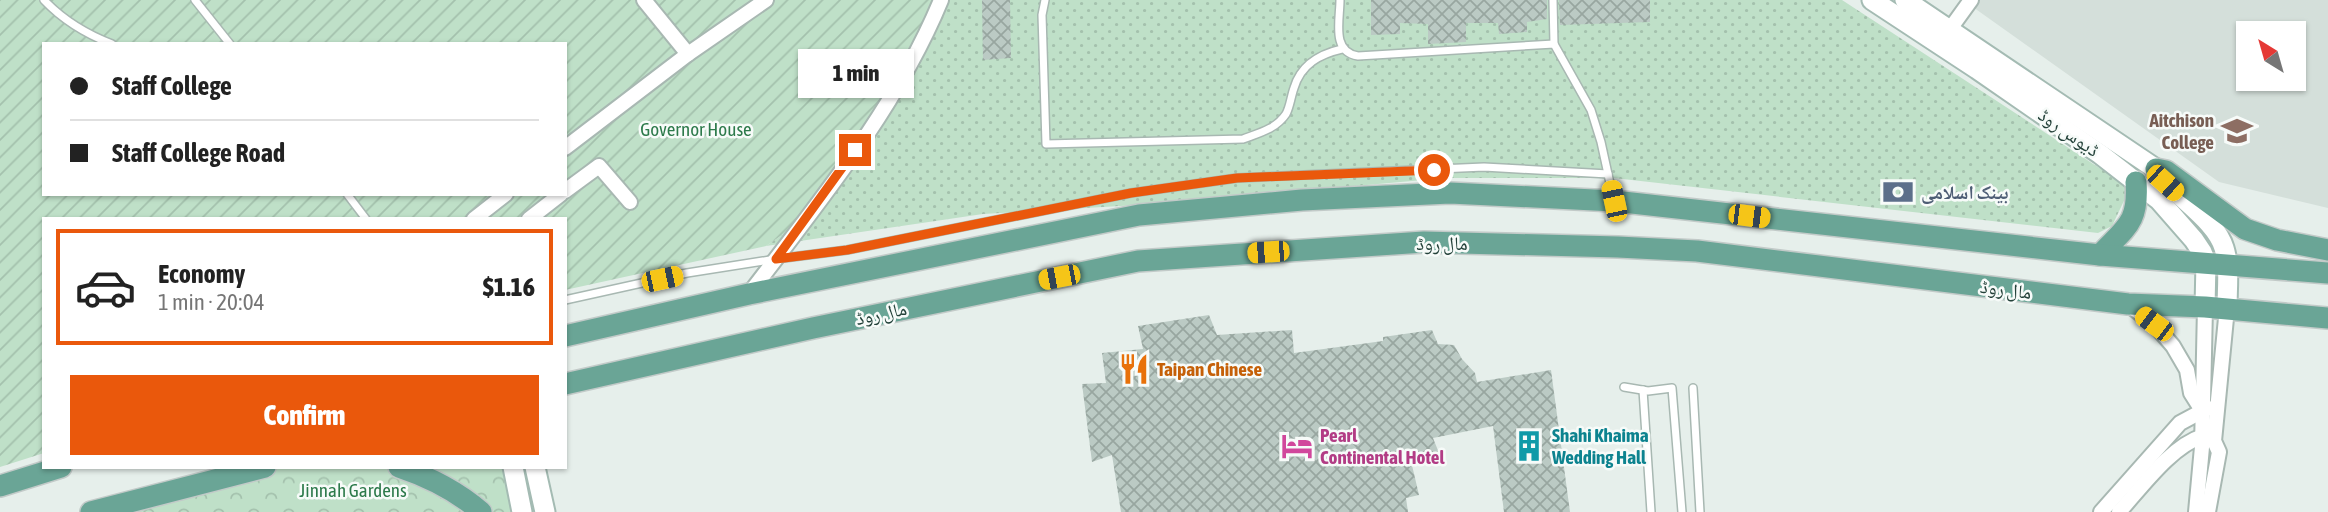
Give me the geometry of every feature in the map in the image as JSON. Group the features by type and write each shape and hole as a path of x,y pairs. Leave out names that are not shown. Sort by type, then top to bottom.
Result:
{"main road":[{"name":"ڈیوس روڈ","path":"1872,0 2100,153 2173,214 2198,244 2206,262"},
{"name":"ڈیوس روڈ","path":"1905,0 2156,169 2165,183 2217,234 2224,247 2227,264 2216,308"},
{"path":"2156,169 2166,172 2245,229 2277,240 2328,250"},
{"path":"2100,255 2129,225 2134,216 2136,182"},
{"path":"567,336 749,294 1139,215 1302,200 1450,193 1614,201 2100,255 2328,274"},
{"name":"مال روڈ","path":"567,386 813,328 1138,261 1423,242 1697,251 2128,304 2216,308 2328,318"},
{"path":"2206,262 2216,308"},
{"path":"0,485 54,469"},
{"path":"91,512 257,469"},
{"path":"405,469 464,497 481,512"},
{"path":"513,469 522,512"},
{"path":"535,469 545,512"}],"street":[{"path":"644,0 688,54"},
{"path":"567,146 688,54 766,0"},
{"path":"749,294 871,127 928,32 941,0"},
{"path":"1950,29 1971,0"},
{"path":"567,190 599,166 630,201"},
{"path":"477,217 503,196"},
{"path":"532,217 559,196"},
{"path":"2128,304 2154,324 2173,346 2187,370 2191,393 2203,412"},
{"path":"2208,512 2219,452 2214,441 2218,401 2216,308"},
{"path":"2196,512 2203,412 2216,308"},
{"path":"2101,512 2180,424 2218,401"},
{"path":"2119,512 2167,459 2195,438 2203,436"}],"lane":[{"path":"44,0 68,21 106,42"},
{"path":"195,0 228,42"},
{"path":"1045,0 1042,15 1046,144 1244,139 1272,128 1286,114 1296,81 1310,62 1324,53 1342,49"},
{"path":"1340,0 1339,42 1349,55 1554,44"},
{"path":"1553,0 1554,44 1591,110 1614,201"},
{"path":"567,300 687,273 847,250 1131,193 1237,178 1484,167 1608,174"},
{"path":"349,196 364,217"},
{"path":"1624,387 1643,390 1672,388 1682,512"},
{"path":"1693,388 1700,512"},
{"path":"1643,390 1651,512"}],"shaded area":[{"name":"Aitchison College","path":"1963,0 2328,0 2328,208 2219,182"}],"green space":[{"name":"Governor House","path":"0,0 941,0 927,32 808,217 766,246 567,290 567,217 42,217 42,454 0,467"},
{"path":"941,0 1842,0 2130,188 2112,226 2098,233 1614,178 1446,178 1138,205 983,214 766,246 808,217"},
{"name":"Jinnah Gardens","path":"273,469 504,469 513,512 116,512"}],"building":[{"path":"982,0 1010,0 1011,58 983,60"},
{"path":"1371,0 1547,0 1547,19 1527,22 1527,32 1499,34 1498,23 1466,23 1466,42 1428,44 1428,24 1400,23 1400,34 1371,35"},
{"path":"1559,0 1650,0 1650,22 1560,25"},
{"path":"1209,315 1217,335 1292,330 1294,353 1383,341 1383,337 1432,330 1438,344 1454,345 1475,373 1477,382 1551,370 1570,512 1504,512 1493,426 1433,438 1439,453 1411,461 1419,495 1406,498 1408,512 1121,512 1112,455 1092,462 1082,384 1106,383 1102,353 1143,349 1138,326"}],"place":[{"name":"Aitchison College","path":"2237,131"},
{"name":"بینک اسلامی","path":"1898,192"},
{"name":"Taipan Chinese","path":"1134,369"},
{"name":"Pearl Continental Hotel","path":"1297,446"},
{"name":"Shahi Khaima Wedding Hall","path":"1529,446"}],"route":[{"path":"855,150 776,259 847,250 1131,193 1237,178 1434,170"}]}
